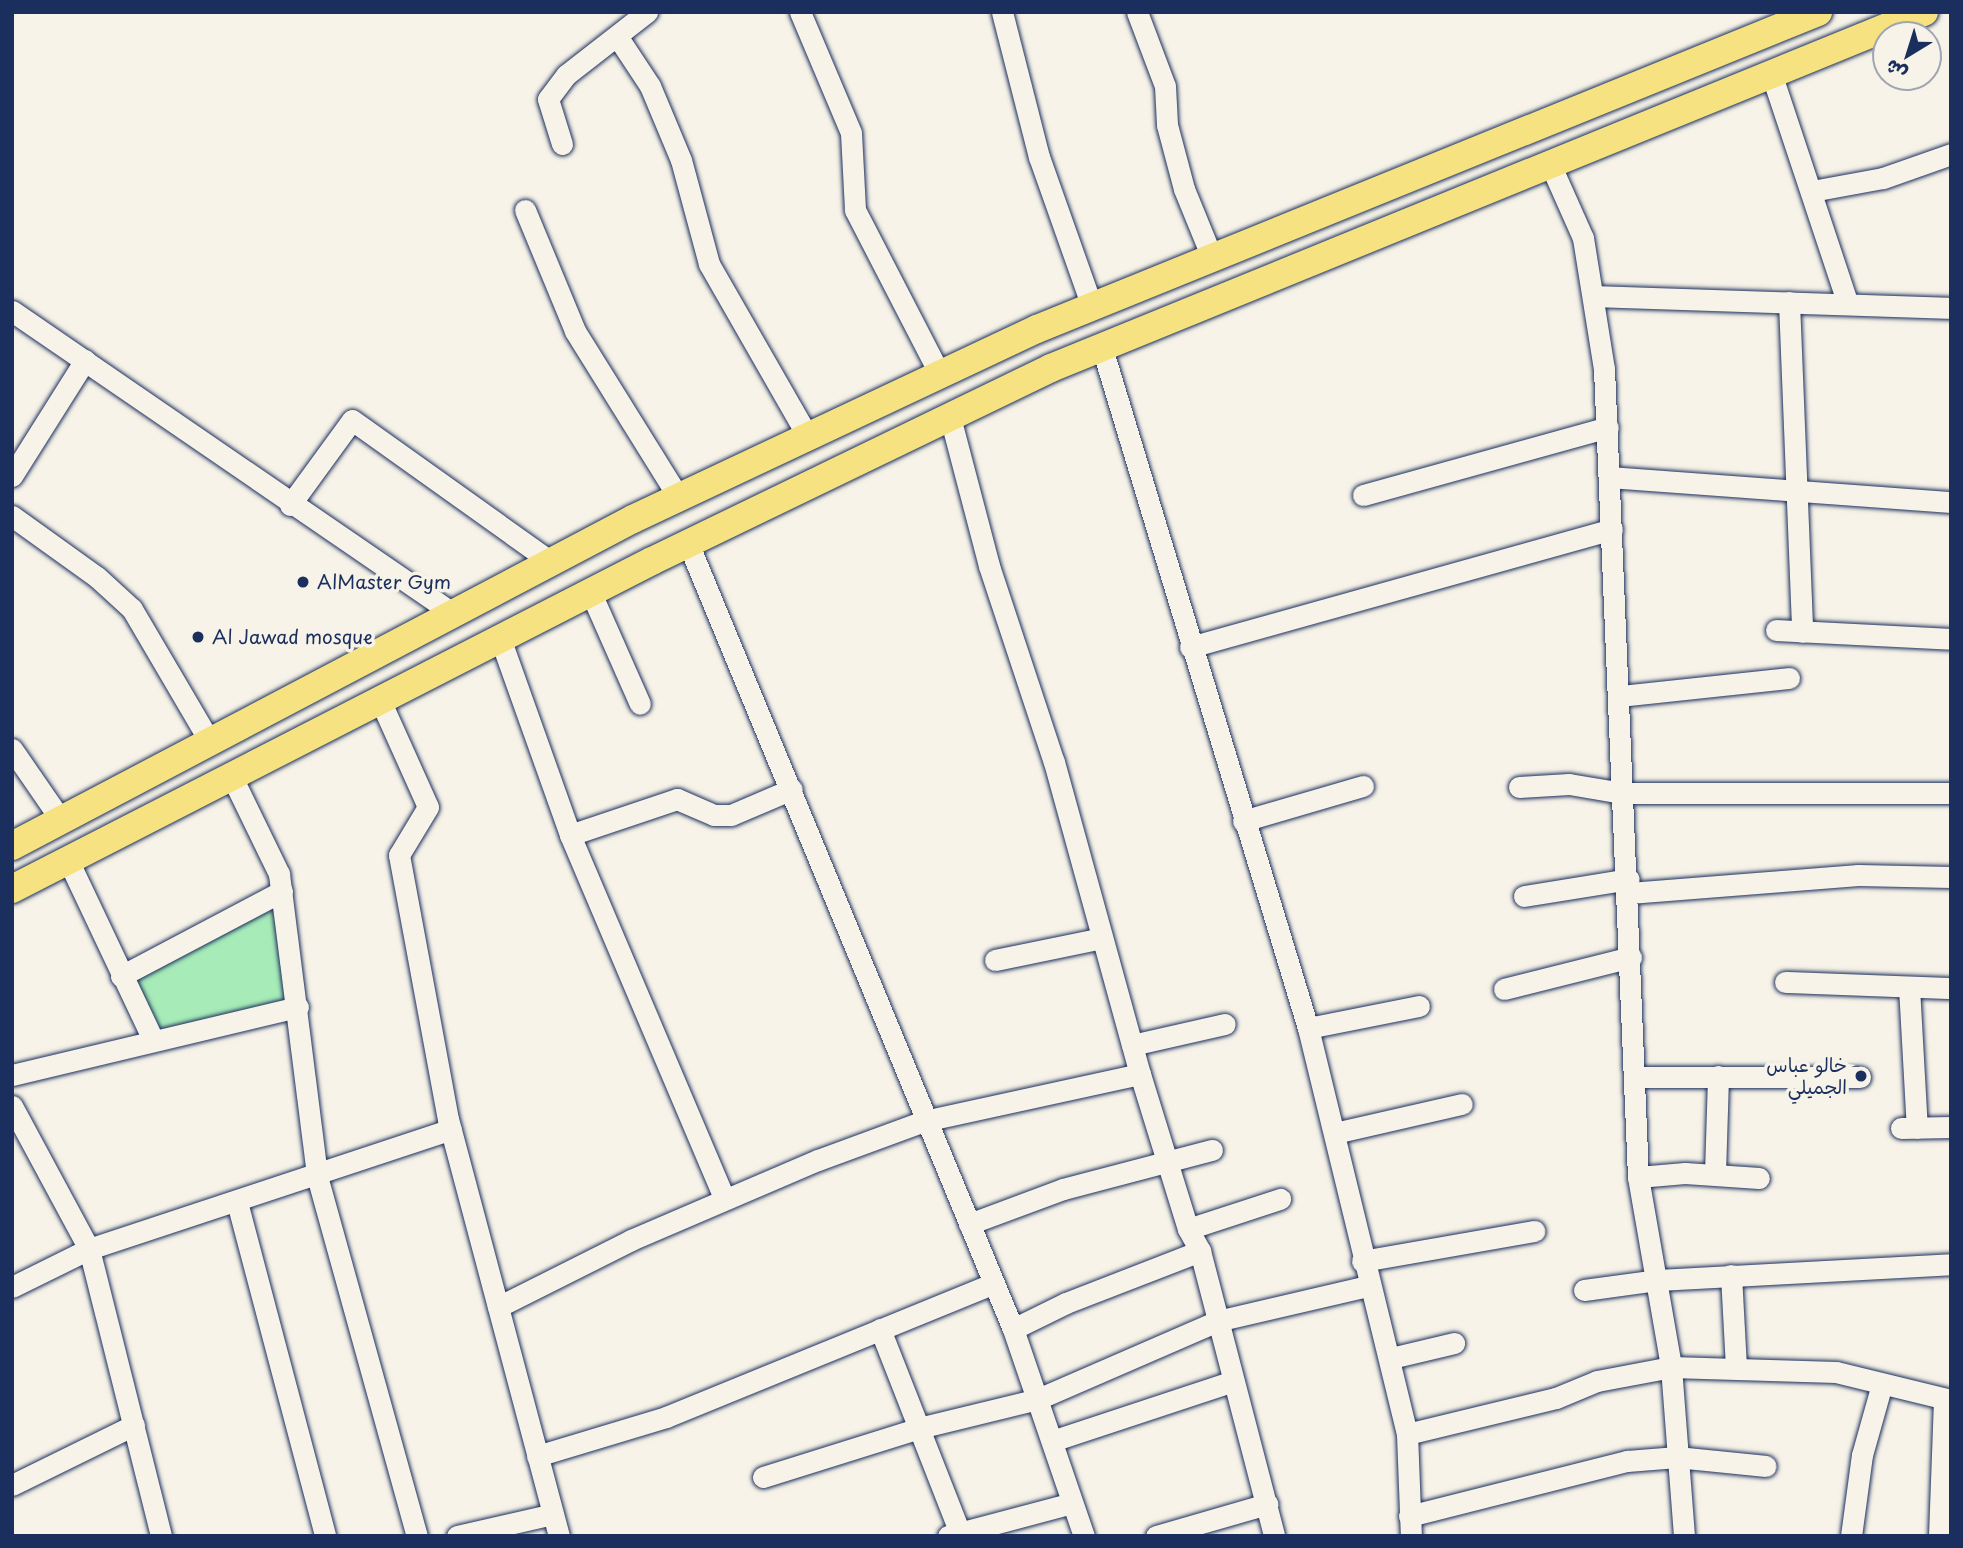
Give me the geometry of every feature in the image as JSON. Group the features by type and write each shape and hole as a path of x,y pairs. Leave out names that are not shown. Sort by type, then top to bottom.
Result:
{"main road":[{"path":"12,846 551,562 679,498 940,375 1211,256 1818,12"},
{"path":"12,889 688,543 950,417 1102,348 1924,12"},
{"path":"454,614 471,653"},
{"path":"210,742 231,775"}],"street":[{"path":"562,144 548,99 566,75 648,12"},
{"path":"800,12 851,133 855,210 940,375"},
{"path":"1002,12 1039,157 1092,307"},
{"path":"1137,12 1165,86 1167,125 1184,189 1211,256"},
{"path":"617,36 650,86 681,160 709,264 808,437"},
{"path":"1772,76 1812,191 1820,232 1848,304"},
{"path":"1812,191 1883,178 1951,154"},
{"path":"1551,166 1583,239 1595,296 1608,427 1629,886 1638,1177 1671,1367 1684,1536"},
{"path":"525,211 575,331 679,498"},
{"path":"1595,296 1951,308"},
{"path":"1790,302 1799,488 1802,632"},
{"path":"12,311 290,505 454,614"},
{"path":"1102,348 1190,647 1308,1028 1335,1133 1367,1286 1391,1358 1407,1434 1410,1526 1627,1461 1677,1457 1766,1466"},
{"path":"12,476 85,360"},
{"path":"950,417 989,566 1054,762 1140,1074 1188,1229 1200,1251 1274,1536"},
{"path":"290,505 352,420 551,562"},
{"path":"1363,495 1608,427"},
{"path":"1609,477 1799,488 1951,502"},
{"path":"12,516 97,577 132,609 210,742"},
{"path":"1190,647 1612,528"},
{"path":"688,543 792,789 924,1121 1013,1329 1084,1536"},
{"path":"591,593 640,704"},
{"path":"1776,630 1951,639"},
{"path":"500,638 570,835 724,1198"},
{"path":"1620,696 1789,678"},
{"path":"380,701 428,807 399,855 451,1129 559,1536"},
{"path":"12,749 61,820"},
{"path":"231,775 279,874 298,1007 317,1176 417,1536"},
{"path":"1519,787 1569,784 1623,793 1951,793"},
{"path":"1243,821 1363,786"},
{"path":"570,835 677,800 714,814 732,814 792,789"},
{"path":"68,860 152,1038"},
{"path":"1524,896 1629,886 1858,875 1951,877"},
{"path":"121,976 282,891"},
{"path":"995,960 1102,939"},
{"path":"1504,989 1631,957"},
{"path":"1785,982 1951,988"},
{"path":"1909,987 1909,1128 1951,1127"},
{"path":"1308,1028 1419,1006"},
{"path":"12,1075 152,1038 298,1007"},
{"path":"1132,1045 1225,1024"},
{"path":"498,1307 724,1198 924,1121 1140,1074"},
{"path":"1715,1173 1718,1076"},
{"path":"1635,1077 1860,1077"},
{"path":"1335,1133 1462,1104"},
{"path":"12,1106 89,1249 161,1536"},
{"path":"12,1287 89,1249 317,1176 451,1129"},
{"path":"969,1224 1063,1189 1212,1150"},
{"path":"1638,1177 1715,1173 1759,1178"},
{"path":"1188,1229 1280,1199"},
{"path":"237,1202 325,1536"},
{"path":"1362,1261 1534,1231"},
{"path":"1013,1329 1066,1303 1200,1251"},
{"path":"1584,1290 1658,1280 1951,1264"},
{"path":"1731,1275 1736,1367"},
{"path":"537,1456 666,1417 994,1283"},
{"path":"763,1477 919,1428 1038,1399 1217,1321 1367,1286"},
{"path":"880,1329 919,1428 956,1535 1072,1503"},
{"path":"1391,1358 1454,1343"},
{"path":"1407,1434 1556,1398 1597,1381 1671,1367 1836,1372 1948,1400 1938,1536"},
{"path":"1052,1441 1233,1381"},
{"path":"1851,1536 1862,1455 1882,1384"},
{"path":"12,1485 134,1425"},
{"path":"1156,1536 1267,1504"},
{"path":"457,1536 553,1514"}],"green space":[{"path":"278,896 289,999 156,1032 129,976"}],"place":[{"name":"AlMaster Gym","path":"303,582"},
{"name":"Al Jawad mosque","path":"198,637"},
{"name":"خالو عباس الجميلي","path":"1861,1076"}]}
